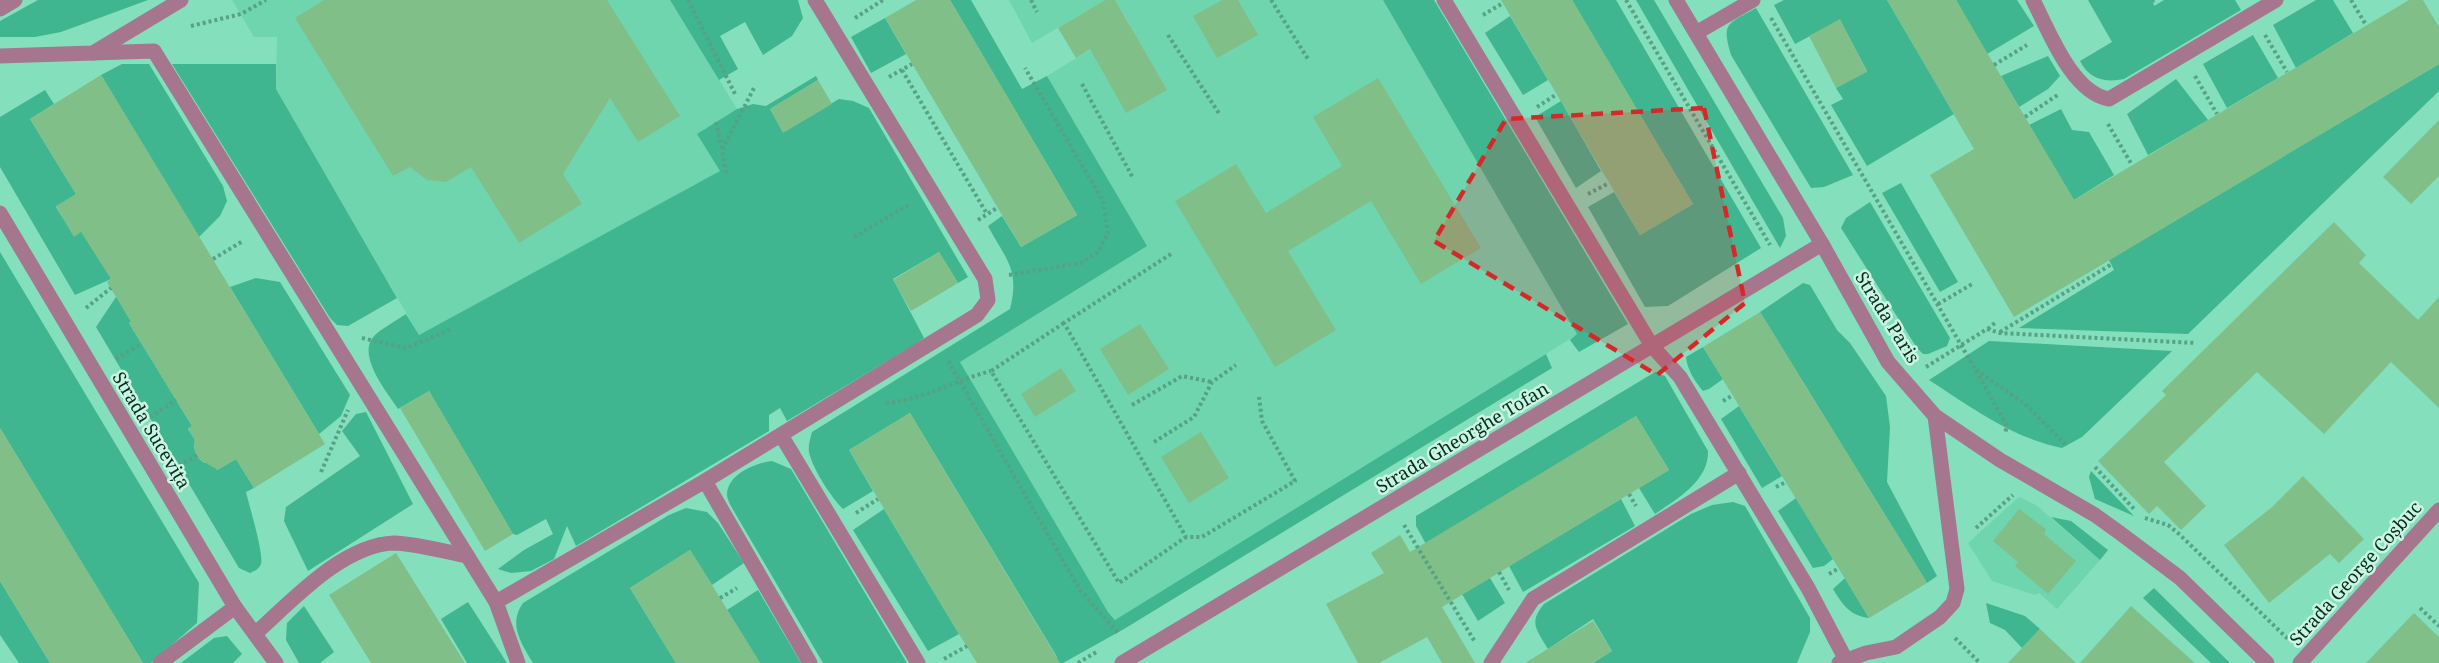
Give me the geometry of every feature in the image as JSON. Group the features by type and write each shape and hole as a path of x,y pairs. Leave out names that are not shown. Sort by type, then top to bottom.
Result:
{"street":[{"path":"0,9 15,0"},
{"path":"93,53 181,0"},
{"path":"496,602 705,481 977,315 988,300 985,279 815,0"},
{"path":"1444,0 1652,346 1680,377 1739,473 1808,588 1842,661 1896,647 1936,620 1953,603 1957,590 1935,416"},
{"name":"Strada Paris","path":"1676,0 1822,244 1888,362 1935,416 2000,460 2095,515 2180,578 2267,663"},
{"path":"2033,0 2071,72 2098,97 2109,99 2276,0"},
{"path":"1696,33 1759,4"},
{"path":"0,56 154,51 496,602 518,663"},
{"name":"Strada Sucevița","path":"0,213 235,607 276,663"},
{"name":"Strada Gheorghe Tofan","path":"1122,663 1822,244"},
{"path":"781,435 918,663"},
{"path":"1491,663 1533,599 1739,473"},
{"path":"705,481 810,663"},
{"name":"Strada George Coșbuc","path":"2300,663 2439,510"},
{"path":"256,633 330,568 368,549 394,543 467,556"},
{"path":"160,663 235,607"}],"path":[{"path":"188,27 240,14 266,0"},
{"path":"688,0 736,96"},
{"path":"834,32 883,0"},
{"path":"1031,0 1037,12"},
{"path":"1271,0 1308,59"},
{"path":"1626,0 1772,248"},
{"path":"2351,0 2366,25"},
{"path":"1759,4 1938,304 2007,426 2000,460"},
{"path":"2250,15 2287,72"},
{"path":"1994,65 2050,32"},
{"path":"1168,35 1220,115"},
{"path":"2183,55 2217,114"},
{"path":"985,279 1081,263 1098,252 1108,233 1103,201 1025,68"},
{"path":"902,70 987,214"},
{"path":"2025,117 2080,81"},
{"path":"1082,84 1133,178"},
{"path":"722,150 755,86"},
{"path":"2098,97 2107,122 2132,165"},
{"path":"716,122 726,173"},
{"path":"854,237 931,191"},
{"path":"213,259 264,228"},
{"path":"846,395 882,403 909,401 991,371 1170,254"},
{"path":"2000,333 2112,264"},
{"path":"1938,304 1974,283"},
{"path":"1961,345 1997,321"},
{"path":"1064,323 1186,537"},
{"path":"355,336 406,348 452,329"},
{"path":"1987,329 2000,333 2196,343"},
{"path":"936,340 1080,591 1121,637"},
{"path":"1154,442 1194,417 1212,382 1236,365"},
{"path":"1975,369 2024,403 2065,444"},
{"path":"991,371 1119,583 1186,537 1202,537 1295,481 1262,421 1259,397"},
{"path":"1132,405 1182,376 1212,382"},
{"path":"321,472 359,382"},
{"path":"1952,549 2031,479"},
{"path":"1390,502 1475,643"},
{"path":"2420,608 2439,626"},
{"path":"1936,620 1980,663"},
{"path":"938,663 967,646"}],"highlighted area":[{"path":"1704,108 1745,303 1657,375 1434,241 1506,119"}],"shaded area":[{"path":"38,0 148,0 61,32 35,37 0,37 0,21"},
{"path":"232,0 670,0 737,109 697,134 721,171 419,335 276,89 277,37 254,37"},
{"path":"670,0 798,0 803,18 792,36 763,55 745,22 720,36 738,69 719,80"},
{"path":"950,0 971,0 1022,89 1047,76 1147,246 960,362 1108,612 1115,620 1546,354 1552,368 1124,629 1063,663 1048,663 1057,657 910,413 849,450 873,491 843,509 824,484 809,453 812,432 1010,309 1013,284 1010,265 988,226 1002,216 1021,247 1077,215"},
{"path":"1009,0 1105,0 1032,43"},
{"path":"1115,0 1383,0 1578,334 1116,620 1108,612 960,362 1146,246 1047,76 1130,25"},
{"path":"1383,0 1434,0 1628,324 1579,352 1570,340 1577,334"},
{"path":"1572,0 1616,0 1761,248 1668,306 1645,307 1588,207 1614,192 1640,235 1693,204"},
{"path":"1636,0 1654,0 1783,218 1786,236 1780,248"},
{"path":"1784,0 1887,0 1954,114 1867,166 1831,105 1843,99 1836,88 1867,71 1840,20 1795,44 1774,5"},
{"path":"1956,0 2017,0 2034,26 1987,54"},
{"path":"2088,0 2153,0 2154,6 2164,0 2235,0 2241,10 2124,79 2104,80 2093,76 2080,61 2112,42"},
{"path":"2316,0 2333,0 2353,33 2296,68 2273,25"},
{"path":"1756,8 1853,175 1824,187 1811,188 1731,55 1727,36 1729,25"},
{"path":"1510,16 1548,80 1523,95 1485,33"},
{"path":"885,18 906,54 871,73 851,37"},
{"path":"2253,35 2278,78 2227,108 2203,64"},
{"path":"2048,56 2060,76 2048,89 2019,107 2001,76"},
{"path":"122,64 149,64 223,186 227,201 220,216 199,237 101,75"},
{"path":"172,64 276,64 276,89 397,298 348,326 337,325 330,318"},
{"path":"2439,64 2439,91 2188,334 2019,328 2114,270 2109,260"},
{"path":"816,76 818,80 770,109 783,132 839,99 853,101 869,108 968,277 958,283 939,252 893,279 924,338 916,344 787,421 780,408 769,415 769,431 576,546 567,526 554,559 531,571 511,573 498,569 524,550 553,534 546,519 517,535 513,534 429,391 398,409 375,373 371,362 370,343 375,335 406,314 419,335 720,171 697,134 737,109 753,104 766,106"},
{"path":"2176,79 2208,120 2148,155 2127,114"},
{"path":"45,90 54,104 30,119 76,194 56,207 74,236 94,224 111,279 75,295 0,167 0,117"},
{"path":"1561,101 1601,171 1576,188 1535,117"},
{"path":"2061,109 2072,130 2089,132 2114,175 2074,200 2029,125"},
{"path":"1901,183 1958,282 1940,292 1882,193"},
{"path":"1870,202 1950,338 1947,346 1928,354 1923,354 1917,348 1841,228 1846,218"},
{"path":"0,252 199,583 197,623 151,663 143,663 0,428"},
{"path":"256,278 280,282 350,395 341,416 319,434 230,287"},
{"path":"1803,283 1810,285 1837,330 1850,343 1886,396 1890,427 1887,482 1937,576 1927,583 1760,312"},
{"path":"116,297 147,312 129,323 192,426 188,429 197,443 194,445 197,456 205,463 211,460 217,470 236,459 254,488 246,492 261,559 258,569 250,573 239,568 96,327"},
{"path":"1989,341 2172,351 2082,437 2062,448 2009,429 1976,411 1929,380"},
{"path":"1703,347 1723,379 1703,391 1692,375 1686,357"},
{"path":"1655,372 1665,376 1708,451 1703,471 1682,495 1655,514 1639,488 1669,470 1636,416 1426,544 1416,526 1416,516"},
{"path":"1739,406 1782,476 1762,488 1721,419"},
{"path":"366,412 413,504 308,571 284,521 286,507 360,456 342,431 356,414"},
{"path":"772,461 791,469 907,663 823,663 728,498 729,487 737,475 758,464"},
{"path":"2091,471 2134,516 2095,499 2089,477"},
{"path":"2019,497 2036,505 2100,560 2057,609 2039,593 2035,595 1992,581 1968,543"},
{"path":"1796,498 1833,559 1824,566 1813,568 1778,511"},
{"path":"1621,499 1635,526 1523,592 1509,566"},
{"path":"1733,502 1745,506 1810,618 1810,632 1797,663 1593,663 1612,651 1593,619 1548,649 1535,622 1544,604 1691,514 1712,505"},
{"path":"686,508 707,512 718,523 744,563 712,585 690,550 630,588 676,663 533,663 516,626 523,603 669,515"},
{"path":"884,509 959,634 928,651 853,530"},
{"path":"2051,517 2071,521 2108,550 2100,560"},
{"path":"1490,578 1505,603 1478,621 1462,594"},
{"path":"1845,578 1869,618 1857,615 1847,608 1833,589"},
{"path":"0,581 50,663 19,663 0,635"},
{"path":"2154,588 2230,663 2211,663 2143,598"},
{"path":"758,590 801,663 760,663 727,610"},
{"path":"468,602 507,663 467,663 441,619"},
{"path":"1986,603 2025,616 2040,629 2022,648 2005,630 1990,623"},
{"path":"304,606 334,652 320,663 299,663 286,640 287,623"},
{"path":"227,636 242,654 233,663 181,663 214,638"}],"building":[{"path":"324,0 607,0 680,116 638,142 610,98 563,174 582,204 519,243 471,167 446,182 427,180 410,167 393,176 295,18"},
{"path":"916,0 950,0 1077,215 1021,247 885,18"},
{"path":"1105,0 1115,0 1167,90 1126,113 1090,49 1076,58 1058,28"},
{"path":"1222,0 1238,0 1258,35 1217,58 1193,16"},
{"path":"1501,0 1572,0 1693,204 1640,235"},
{"path":"1887,0 1956,0 2074,200 2409,0 2423,0 2439,27 2439,64 2014,317 1930,175 1974,149"},
{"path":"1840,19 1867,72 1836,88 1809,36"},
{"path":"101,75 325,444 254,488 236,459 218,470 199,459 195,452 194,439 188,428 192,426 129,323 131,322 107,282 111,279 81,232 74,237 56,206 76,194 30,119"},
{"path":"1378,78 1481,248 1421,284 1371,201 1288,251 1336,330 1275,367 1175,201 1236,164 1266,213 1342,166 1313,117"},
{"path":"818,80 832,104 783,133 770,109"},
{"path":"2439,120 2439,176 2411,204 2383,177"},
{"path":"2334,222 2366,255 2359,263 2418,320 2439,297 2439,408 2391,362 2324,434 2257,372 2164,462 2206,506 2181,530 2157,506 2149,514 2098,461 2166,395 2162,391"},
{"path":"939,252 958,283 911,311 893,280"},
{"path":"1760,312 1927,583 1869,618 1703,347"},
{"path":"1140,324 1169,369 1128,395 1100,349"},
{"path":"1061,368 1076,391 1035,417 1021,394"},
{"path":"429,391 513,534 485,551 400,408"},
{"path":"910,413 1060,663 977,663 959,634 849,450"},
{"path":"1636,416 1669,470 1442,607 1475,663 1442,663 1427,637 1379,663 1358,663 1326,604 1384,573 1371,553 1400,535 1410,552"},
{"path":"0,428 143,663 50,663 0,581"},
{"path":"1201,432 1229,478 1189,503 1161,457"},
{"path":"2303,476 2364,539 2339,563 2330,554 2269,603 2224,545 2271,508"},
{"path":"2019,509 2046,529 2044,534 2076,561 2048,594 2015,566 2018,562 1993,541"},
{"path":"690,550 760,663 676,663 630,588"},
{"path":"396,553 465,663 371,663 329,595"},
{"path":"2131,606 2195,663 2080,663"},
{"path":"2414,613 2439,637 2439,663 2366,663"},
{"path":"1593,621 1612,651 1593,663 1525,663"},
{"path":"2040,629 2076,663 2008,663"}]}
